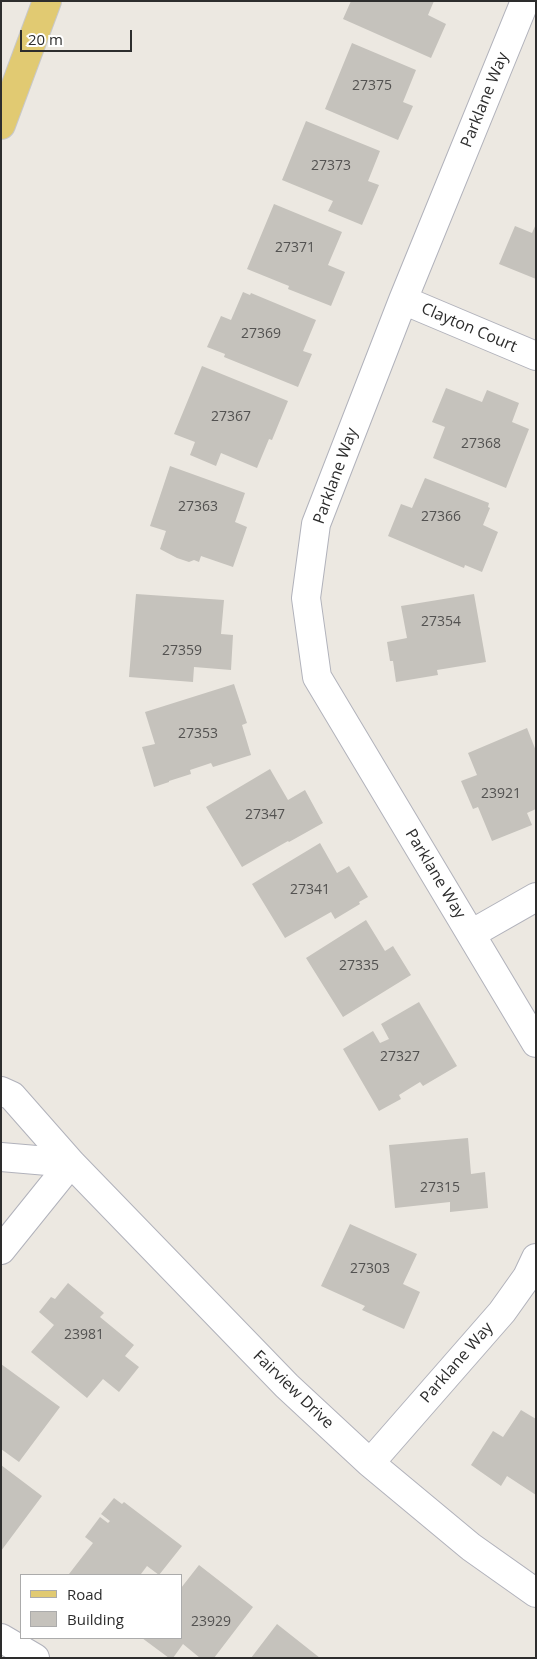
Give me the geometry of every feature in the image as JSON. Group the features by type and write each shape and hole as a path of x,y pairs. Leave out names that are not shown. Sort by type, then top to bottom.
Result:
{"main road":[{"path":"1,125 47,1"}],"street":[{"name":"Parklane Way","path":"525,1 403,300 316,524 306,598 317,677 536,1043"},
{"name":"Clayton Court","path":"403,300 536,356"},
{"path":"471,934 536,897"},
{"name":"Fairview Drive","path":"1,1091 12,1096 71,1162 287,1386 370,1463 471,1547 536,1593"},
{"path":"1,1157 71,1162"},
{"path":"1,1250 71,1162"},
{"name":"Parklane Way","path":"370,1463 502,1312 527,1277 536,1258"},
{"path":"1,1638 35,1658"}],"building":[{"path":"351,1 434,1 428,15 446,24 431,58 343,19"},
{"path":"352,43 416,70 403,102 413,106 398,140 325,109"},
{"path":"306,121 380,151 368,181 379,185 362,225 328,211 333,201 282,180"},
{"path":"274,204 342,232 328,265 345,272 331,306 288,289 289,286 247,269"},
{"path":"536,224 536,279 499,264 515,226 532,233"},
{"path":"243,292 250,295 251,293 316,320 303,351 312,354 298,387 224,357 225,354 207,347 221,316 231,320"},
{"path":"202,366 288,401 272,440 269,439 257,468 221,453 216,466 190,455 195,442 174,434"},
{"path":"446,388 482,402 487,390 519,403 512,422 529,429 506,488 433,458 445,427 432,422"},
{"path":"170,466 245,493 235,522 247,527 233,567 201,556 199,562 194,560 189,562 160,549 166,531 150,526"},
{"path":"425,478 489,503 488,507 490,508 483,525 498,532 482,572 465,565 464,568 388,536 401,504 412,508"},
{"path":"136,594 224,600 221,634 233,635 231,670 194,667 193,682 129,677"},
{"path":"474,594 486,662 437,670 438,675 396,682 393,661 390,661 387,642 407,638 401,606"},
{"path":"234,684 247,723 242,725 251,755 213,767 211,763 190,770 191,774 154,787 142,747 155,744 145,712"},
{"path":"527,728 536,751 536,809 527,813 532,825 492,841 478,807 473,809 461,781 477,775 468,753"},
{"path":"270,769 288,800 305,790 323,823 242,867 206,807"},
{"path":"320,843 337,873 349,866 368,897 335,919 331,912 285,938 252,884"},
{"path":"366,920 385,951 393,946 411,975 343,1017 306,958"},
{"path":"419,1002 457,1066 423,1086 420,1082 399,1095 401,1099 379,1111 343,1049 373,1031 380,1043 389,1039 381,1024"},
{"path":"468,1138 471,1174 485,1172 488,1208 450,1212 450,1202 395,1208 389,1145"},
{"path":"350,1224 417,1254 403,1284 420,1292 404,1329 362,1310 365,1306 321,1286"},
{"path":"68,1283 104,1313 100,1317 134,1345 125,1356 139,1367 119,1392 103,1379 87,1398 31,1352 54,1325 39,1312 51,1297 55,1299"},
{"path":"1,1364 60,1407 19,1462 1,1449"},
{"path":"521,1410 536,1419 536,1495 507,1476 501,1486 471,1465 493,1431 503,1437"},
{"path":"1,1465 42,1496 1,1551"},
{"path":"114,1498 122,1504 124,1502 182,1546 160,1574 147,1566 141,1574 69,1574 93,1543 85,1537 100,1517 108,1523 110,1521 101,1514"},
{"path":"199,1565 253,1607 214,1658 200,1658 183,1644 173,1658 169,1658 143,1639 182,1639 182,1587"},
{"path":"277,1624 320,1658 251,1658"}]}
